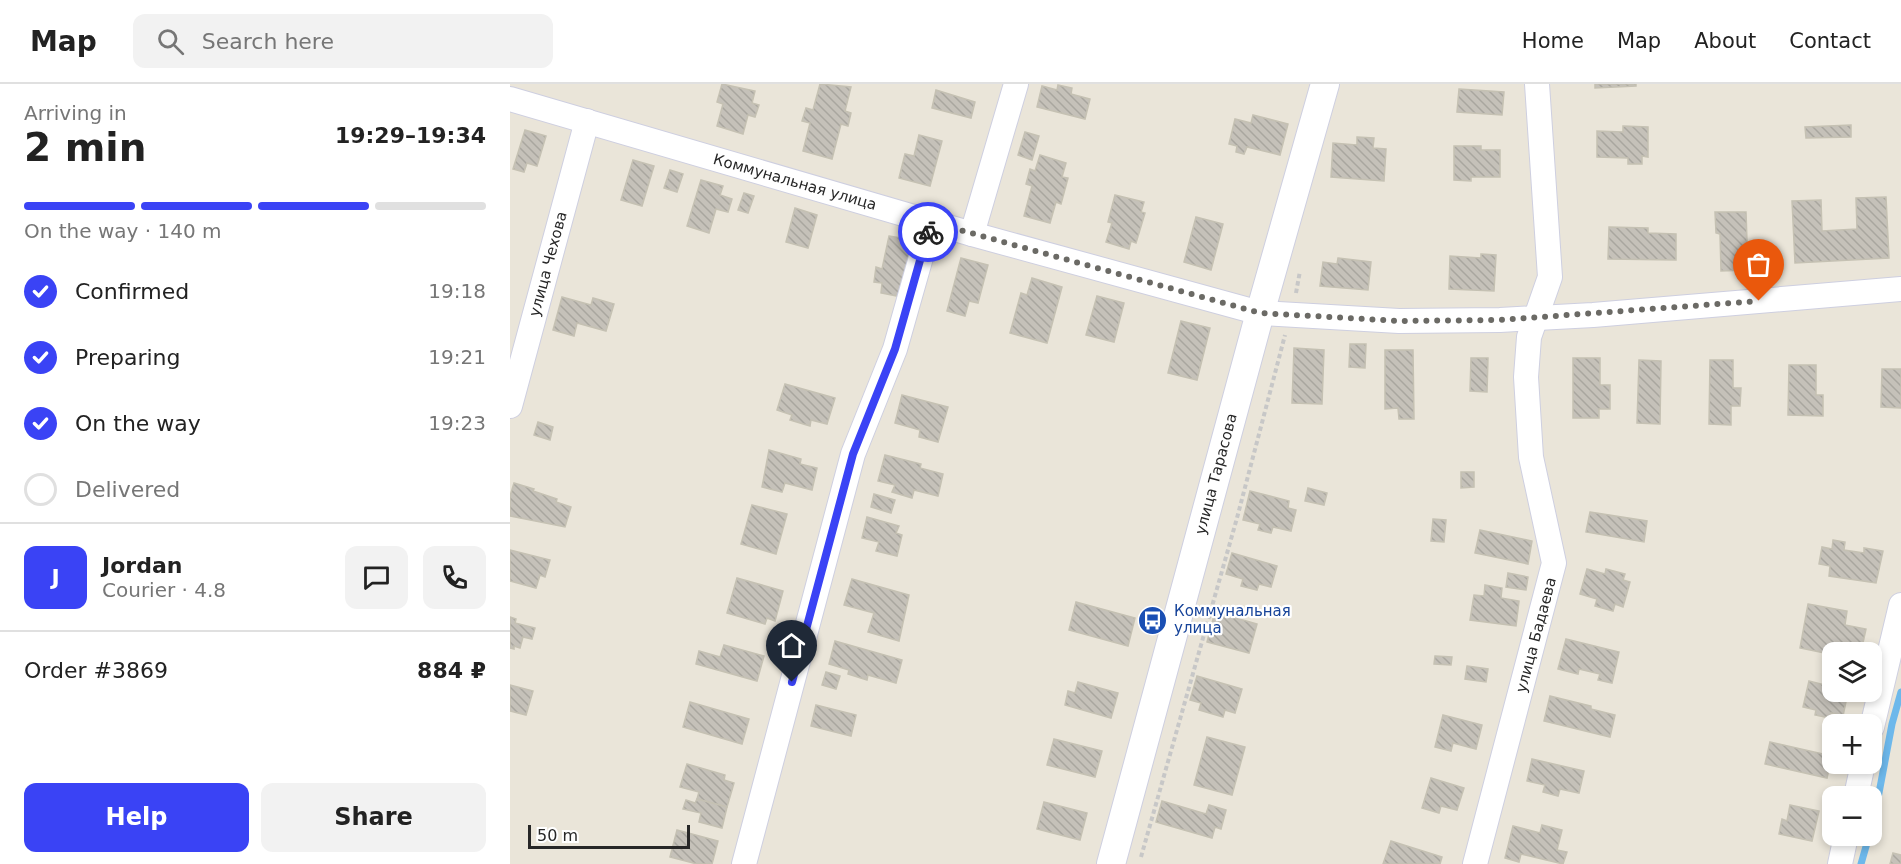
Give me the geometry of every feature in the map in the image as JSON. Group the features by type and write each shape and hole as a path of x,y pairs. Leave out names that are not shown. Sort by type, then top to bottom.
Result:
{"street":[{"path":"972,234 1016,84"},
{"name":"улица Тарасова","path":"1111,864 1260,313 1325,84"},
{"name":"улица Бадаева","path":"1475,864 1554,563 1531,457 1527,349 1535,318 1546,292 1550,265 1537,84"},
{"name":"Коммунальная улица","path":"510,99 972,234 1260,313 1399,321 1535,318 1901,289"},
{"name":"улица Чехова","path":"510,406 587,121"},
{"path":"744,864 853,454 895,349 931,222"},
{"path":"1875,714 1901,605"},
{"path":"1840,864 1844,846"}],"path":[{"path":"1139,864 1237,518 1291,315 1300,266"}],"building":[{"path":"722,84 755,91 752,103 759,105 755,117 748,115 743,134 717,126 723,104 717,102"},
{"path":"820,84 851,87 845,111 851,113 848,126 841,124 832,159 803,151 810,123 802,121 806,108 813,110"},
{"path":"1595,84 1636,84 1636,86 1595,88"},
{"path":"1058,85 1072,88 1071,94 1090,99 1085,119 1037,107 1042,86 1057,90"},
{"path":"1459,89 1504,92 1502,115 1457,112"},
{"path":"936,90 975,102 971,118 932,108"},
{"path":"1253,115 1288,124 1280,155 1247,147 1244,154 1236,152 1237,146 1229,144 1235,119 1251,123"},
{"path":"1851,125 1851,137 1806,138 1805,127"},
{"path":"1623,126 1648,127 1648,157 1642,156 1642,164 1628,164 1628,158 1597,157 1597,131 1623,132"},
{"path":"525,130 546,136 537,166 527,163 524,172 513,169"},
{"path":"1025,132 1039,136 1032,160 1018,155"},
{"path":"919,135 942,141 930,186 899,178 905,154 914,156"},
{"path":"1357,137 1374,138 1373,148 1386,149 1384,181 1331,177 1333,143 1357,145"},
{"path":"1454,146 1481,146 1481,150 1500,150 1500,177 1471,177 1471,181 1454,180"},
{"path":"1040,155 1066,163 1062,177 1068,178 1061,204 1056,202 1050,223 1024,216 1032,186 1026,184 1030,169 1035,171"},
{"path":"633,160 654,166 642,206 621,200"},
{"path":"670,170 683,174 677,192 664,188"},
{"path":"701,180 723,186 720,195 732,199 728,212 716,209 709,233 687,226"},
{"path":"744,193 754,196 748,213 738,210"},
{"path":"1115,195 1144,202 1141,212 1145,213 1136,243 1131,241 1129,249 1106,242 1112,223 1108,222"},
{"path":"1886,197 1889,258 1795,263 1792,201 1821,200 1822,231 1857,229 1856,198"},
{"path":"795,208 817,215 808,248 786,242"},
{"path":"1715,212 1746,212 1748,270 1721,271 1720,234 1716,233"},
{"path":"1196,217 1223,224 1211,270 1184,262"},
{"path":"1609,227 1648,228 1648,233 1676,234 1676,260 1608,259"},
{"path":"889,236 913,240 902,297 881,293 882,283 874,282 876,267 882,269"},
{"path":"1481,254 1496,255 1494,291 1449,289 1450,256 1481,258"},
{"path":"961,258 988,265 978,303 969,301 965,316 947,311"},
{"path":"1338,258 1371,262 1368,290 1320,286 1323,262 1337,264"},
{"path":"1032,278 1062,287 1047,343 1010,333 1021,293 1027,295"},
{"path":"1097,296 1124,303 1114,342 1086,335"},
{"path":"562,297 591,305 593,298 614,304 606,331 577,323 574,336 553,330"},
{"path":"1181,321 1210,328 1197,380 1168,373"},
{"path":"1350,344 1366,344 1365,368 1349,367"},
{"path":"1294,348 1324,350 1322,404 1292,403"},
{"path":"1385,350 1413,350 1414,419 1399,419 1398,408 1385,409"},
{"path":"1471,358 1488,358 1487,392 1470,391"},
{"path":"1573,358 1600,358 1600,385 1610,385 1610,409 1599,409 1599,418 1573,418"},
{"path":"1639,360 1661,361 1660,424 1637,423"},
{"path":"1710,360 1733,360 1733,388 1741,388 1740,406 1731,406 1731,425 1709,424"},
{"path":"1789,365 1816,365 1816,395 1823,395 1823,416 1788,415"},
{"path":"1882,369 1901,369 1901,408 1881,407"},
{"path":"785,384 835,398 827,424 811,420 810,426 790,420 792,415 777,410"},
{"path":"902,395 948,407 938,442 919,437 920,430 895,423"},
{"path":"538,422 553,427 550,440 534,435"},
{"path":"769,450 801,459 800,464 817,468 812,490 785,483 782,492 762,487"},
{"path":"885,455 921,464 920,468 943,474 938,496 914,490 912,498 892,492 895,485 878,481"},
{"path":"1461,472 1474,472 1474,487 1461,488"},
{"path":"514,483 534,489 533,491 557,499 556,502 571,507 565,527 510,516 510,496"},
{"path":"1308,488 1327,493 1324,505 1305,501"},
{"path":"1250,491 1289,501 1288,508 1296,510 1291,531 1273,527 1271,533 1258,530 1260,524 1243,520"},
{"path":"874,494 895,500 891,513 871,507"},
{"path":"752,505 787,514 776,554 741,544"},
{"path":"1590,512 1647,521 1644,542 1586,532"},
{"path":"867,517 899,526 896,533 902,535 897,556 876,551 879,542 862,538"},
{"path":"1433,519 1446,520 1444,542 1431,541"},
{"path":"1480,530 1532,541 1528,564 1475,553"},
{"path":"1833,540 1845,542 1844,550 1864,553 1864,548 1883,551 1876,583 1829,576 1830,566 1819,564 1822,547 1832,549"},
{"path":"510,550 550,560 545,577 540,575 536,588 510,581"},
{"path":"1232,553 1277,566 1271,587 1259,584 1257,590 1241,586 1243,579 1226,574"},
{"path":"1587,569 1605,574 1606,569 1625,574 1623,580 1630,582 1623,607 1615,604 1613,611 1595,606 1597,599 1580,594"},
{"path":"1508,573 1528,577 1526,590 1506,587"},
{"path":"737,578 783,591 775,621 767,618 765,624 727,613"},
{"path":"852,579 909,595 899,641 868,632 874,613 844,605"},
{"path":"1485,585 1502,588 1501,598 1519,601 1516,626 1470,620 1474,595 1484,596"},
{"path":"1076,602 1135,618 1128,646 1069,630"},
{"path":"1808,604 1847,611 1845,625 1866,629 1863,642 1822,642 1822,652 1800,648"},
{"path":"1215,612 1257,624 1249,653 1207,642"},
{"path":"510,617 516,619 515,623 535,628 532,639 523,637 520,648 514,646 514,649 510,648"},
{"path":"1566,639 1619,652 1612,683 1598,680 1600,674 1579,669 1578,674 1558,669"},
{"path":"835,641 902,660 896,683 868,675 867,680 848,674 849,670 829,664"},
{"path":"724,645 764,656 757,681 696,664 699,651 720,657"},
{"path":"1435,656 1452,657 1451,665 1434,664"},
{"path":"1467,666 1488,669 1486,682 1465,679"},
{"path":"826,672 840,676 836,689 822,685"},
{"path":"1197,676 1242,689 1235,713 1225,710 1223,717 1199,710 1201,703 1190,700"},
{"path":"1809,681 1822,684 1822,702 1846,702 1843,714 1822,714 1822,716 1815,715 1816,710 1803,707"},
{"path":"1078,682 1118,693 1111,718 1065,705 1068,691 1075,693"},
{"path":"510,685 533,691 526,715 510,711"},
{"path":"1550,696 1591,706 1591,709 1615,715 1610,737 1544,721"},
{"path":"690,702 749,719 742,744 683,727"},
{"path":"816,705 856,715 851,736 811,726"},
{"path":"1443,715 1482,725 1476,749 1453,743 1451,751 1435,747"},
{"path":"1207,737 1245,747 1232,795 1194,785"},
{"path":"1054,739 1102,751 1095,777 1047,765"},
{"path":"1770,742 1822,754 1822,774 1828,774 1827,778 1765,764"},
{"path":"1532,759 1584,771 1579,793 1560,789 1558,796 1543,792 1545,785 1527,781"},
{"path":"687,764 725,775 724,780 734,783 727,807 697,799 699,792 680,787"},
{"path":"1431,778 1464,788 1457,810 1441,806 1439,813 1422,808"},
{"path":"697,799 727,807 722,828 699,822 701,813 683,809 686,800 695,803"},
{"path":"1162,801 1206,814 1209,805 1226,810 1221,829 1215,827 1212,838 1156,822"},
{"path":"1044,802 1087,813 1080,840 1037,829"},
{"path":"1790,805 1819,811 1812,841 1779,834 1782,819 1787,821"},
{"path":"1542,825 1562,830 1557,850 1567,852 1563,864 1521,854 1519,862 1505,858 1513,826 1540,833"},
{"path":"677,830 718,841 712,864 697,864 670,857"},
{"path":"1391,841 1442,857 1440,864 1383,864"},
{"path":"1893,853 1901,855 1901,864 1890,864"}],"waterway":[{"path":"1880,786 1892,724 1901,692"},
{"path":"1861,864 1866,846"}],"way so far":[{"path":"928,232 931,222 1260,313 1399,321 1500,320 1593,315 1759,301"}],"place":[{"name":"Коммунальная улица","path":"1153,620"}],"route":[{"path":"792,682 853,454 895,349 928,232"}]}
